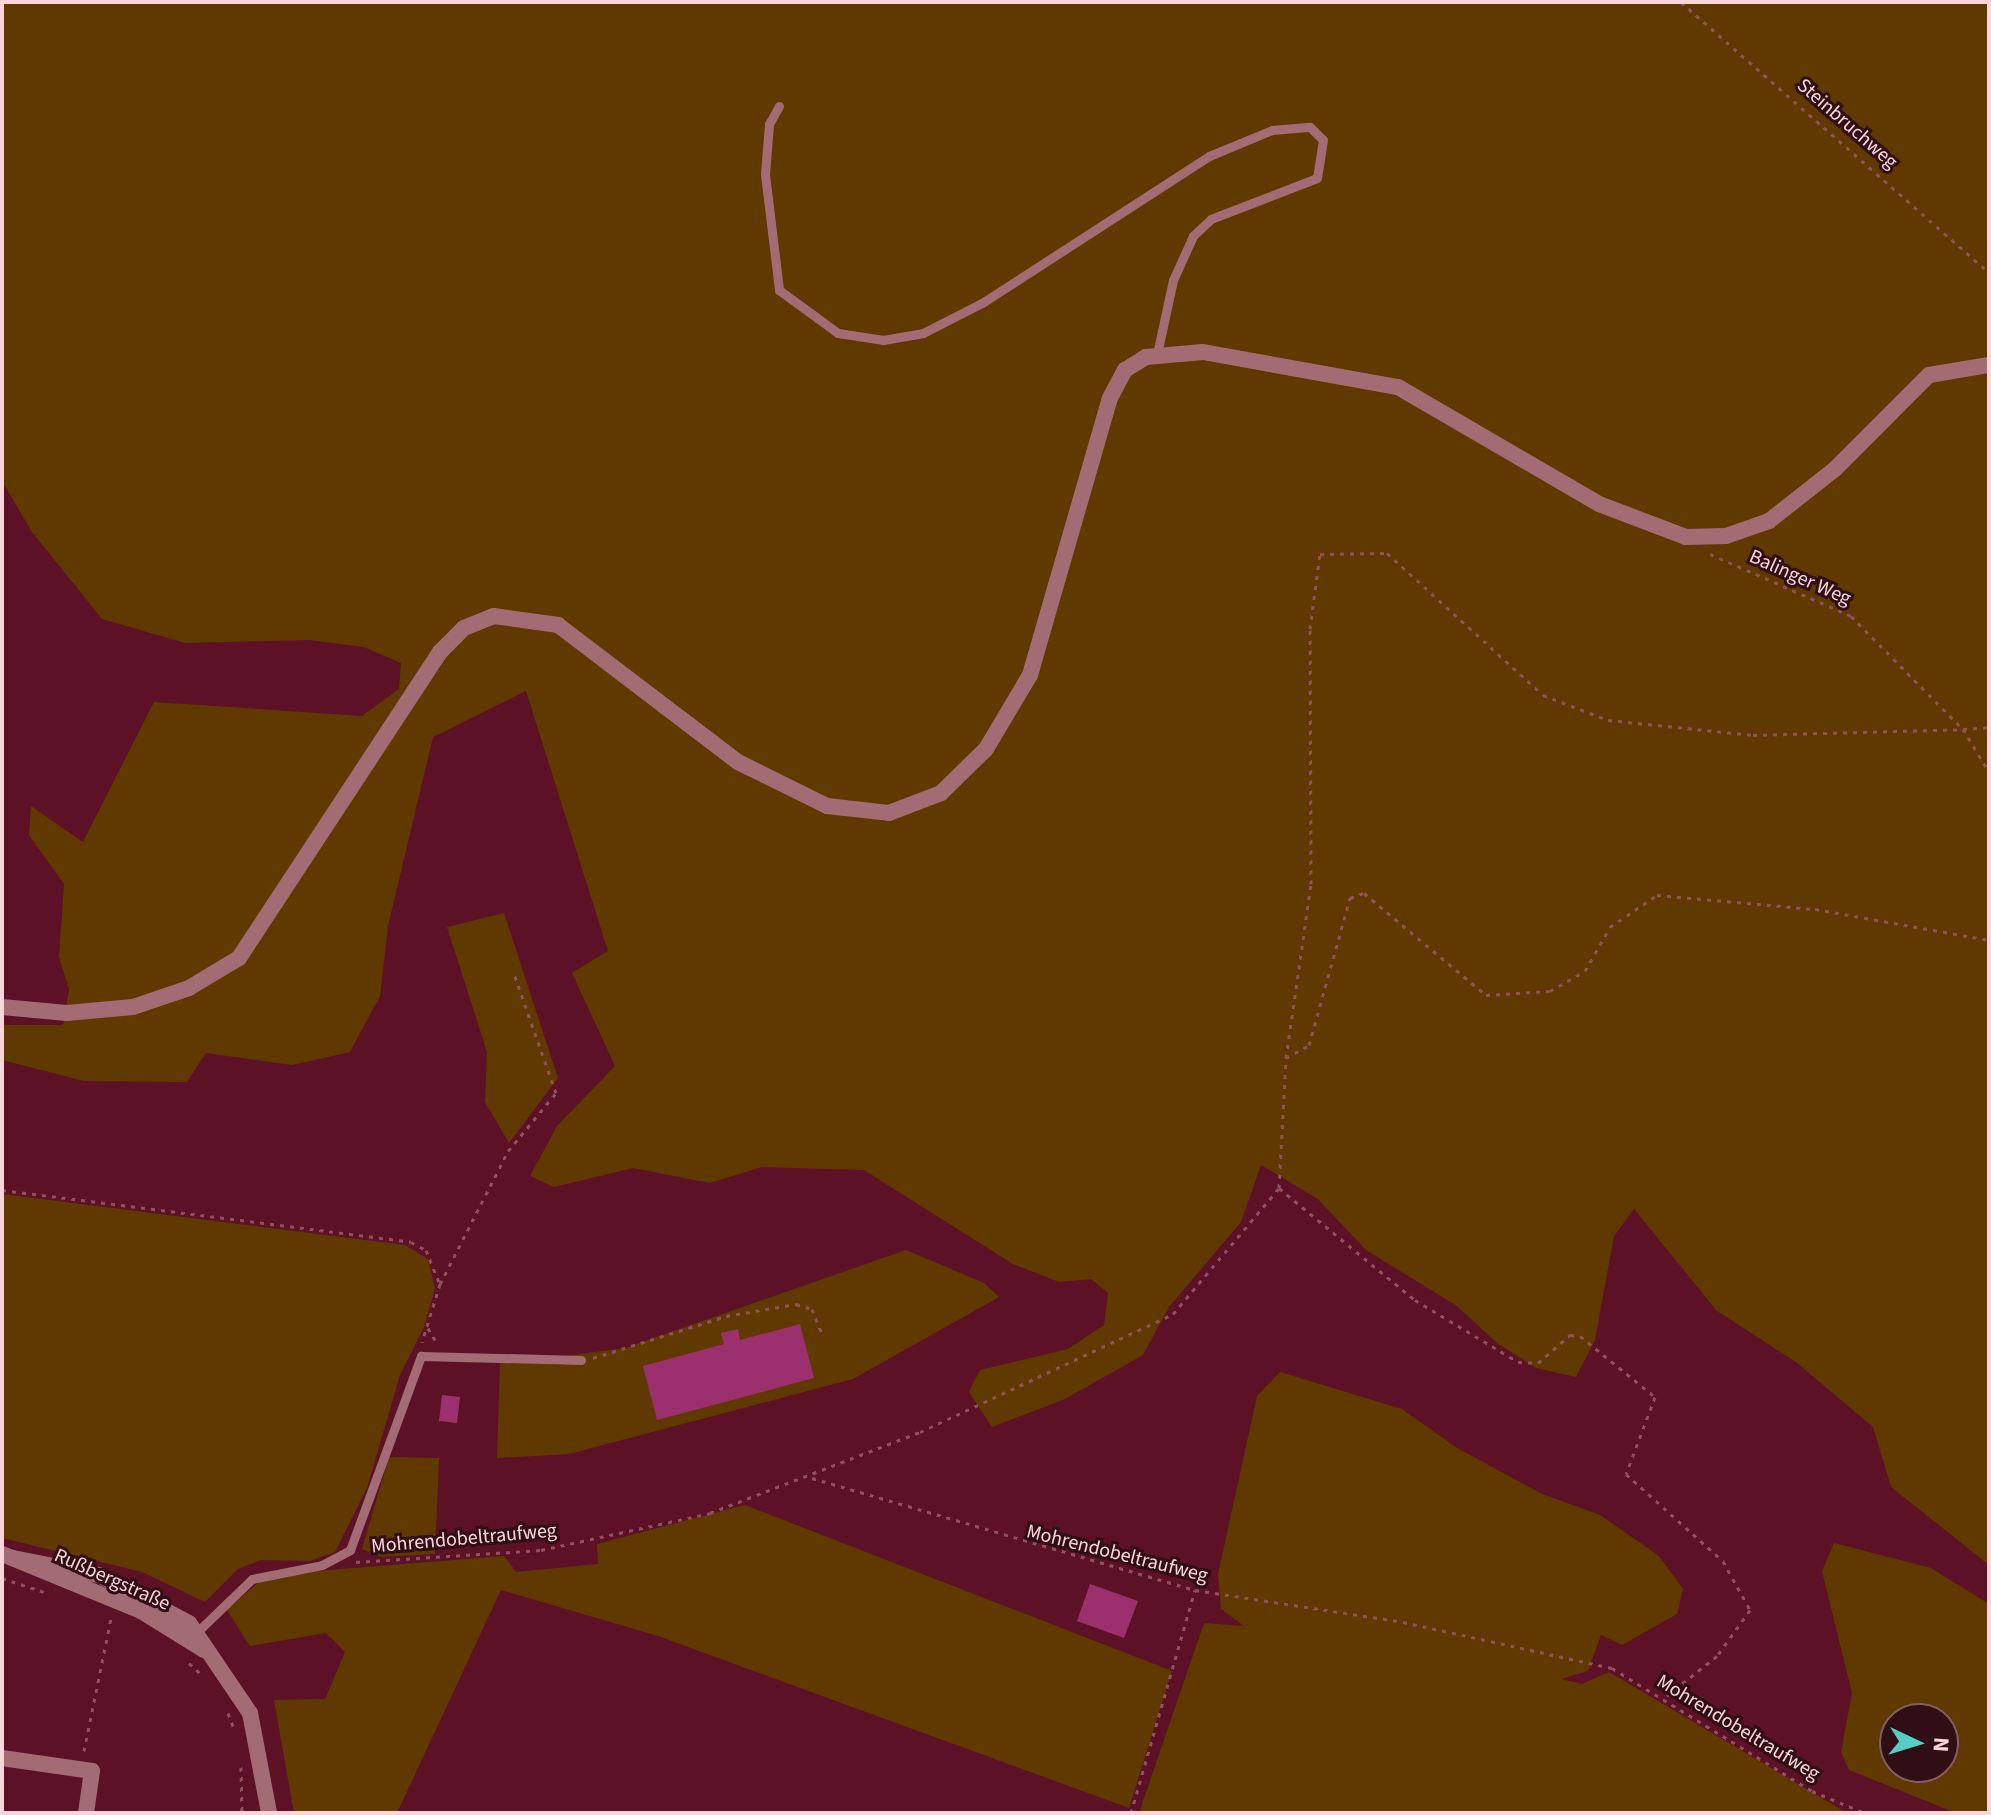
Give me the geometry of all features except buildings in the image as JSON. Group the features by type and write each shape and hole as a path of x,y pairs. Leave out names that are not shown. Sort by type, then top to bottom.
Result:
{"street":[{"path":"2,1007 133,1007 189,988 239,958 441,651 464,628 494,616 558,625 738,762 827,806 889,813 941,793 986,749 1017,702 1062,580 1110,398 1125,370 1157,354 1203,352 1398,387 1599,504 1686,537 1726,536 1769,521 1835,469 1929,375 1989,365"},
{"name":"Rußbergstraße","path":"8,1556 126,1585 194,1636 229,1673 258,1736 269,1813"},
{"path":"2,1758 92,1771 86,1813"}],"lane":[{"path":"779,106 769,124 765,174 779,290 838,333 883,340 923,333 982,303 1209,156 1272,130 1310,127 1323,140 1317,178 1211,219 1193,236 1173,280 1157,354"},
{"path":"194,1636 252,1579 336,1561 356,1540 412,1368 421,1356 448,1353 581,1360"}],"path":[{"name":"Steinbruchweg","path":"1681,2 1989,273"},
{"name":"Balinger Weg","path":"1698,548 1851,616 1963,729 1989,772"},
{"path":"809,1477 1173,1314 1279,1188 1286,1058 1311,884 1310,629 1320,554 1387,553 1543,695 1608,720 1753,735 1989,727"},
{"path":"1286,1058 1309,1045 1350,898 1364,893 1486,995 1550,991 1585,971 1610,927 1657,895 1815,909 1989,940"},
{"path":"412,1368 440,1284 508,1151 556,1093 513,971"},
{"path":"1279,1188 1415,1300 1518,1362 1538,1363 1570,1335 1580,1336 1655,1397 1626,1474 1723,1561 1750,1610 1717,1656 1663,1699"},
{"path":"2,1190 411,1242 426,1250 440,1284"},
{"path":"581,1360 796,1304 812,1309 823,1336"},
{"path":"427,1326 448,1353"},
{"name":"Mohrendobeltraufweg","path":"336,1561 436,1559 602,1539 710,1513 809,1477 1195,1590 1403,1622 1612,1668 1812,1791 1865,1813"},
{"path":"2,1578 53,1594"},
{"path":"1131,1813 1195,1590"},
{"path":"82,1769 115,1607"},
{"path":"100,1610 122,1618"},
{"path":"182,1656 207,1681"},
{"path":"225,1706 238,1743"},
{"path":"241,1760 242,1813"}],"shaded area":[{"path":"2,2 1989,2 1989,1565 1891,1487 1873,1427 1796,1362 1717,1311 1634,1209 1614,1236 1595,1340 1576,1377 1536,1368 1497,1343 1457,1306 1366,1250 1318,1199 1261,1165 1241,1222 1169,1307 1143,1355 1065,1399 992,1427 969,1392 980,1370 1068,1349 1104,1325 1108,1293 1091,1279 1059,1282 1013,1264 864,1170 762,1167 710,1183 633,1168 554,1187 530,1176 557,1126 615,1066 572,973 608,951 526,691 433,737 388,926 380,996 350,1052 292,1065 206,1053 187,1082 84,1081 2,1060 2,1025 63,1025 69,989 59,957 64,884 29,835 31,806 83,842 154,702 362,716 399,689 401,663 364,647 309,640 185,643 102,619 32,532 2,481"},
{"path":"504,913 558,1078 509,1143 485,1102 487,1052 447,927"},
{"path":"2,1194 405,1245 428,1259 435,1288 424,1327 400,1375 367,1488 335,1552 310,1561 261,1560 238,1569 205,1602 142,1572 2,1538"},
{"path":"906,1250 984,1283 999,1297 853,1379 569,1454 497,1458 500,1361 565,1365 565,1356 625,1348"},
{"path":"1280,1372 1402,1409 1457,1448 1542,1494 1600,1515 1659,1556 1683,1589 1677,1614 1622,1645 1601,1635 1588,1671 1561,1679 1582,1684 1609,1672 1847,1813 1139,1813 1204,1623 1244,1626 1221,1609 1218,1574 1257,1396"},
{"path":"389,1457 439,1458 435,1554 381,1557 362,1549"},
{"path":"745,1505 1172,1671 1129,1808 658,1636 501,1590 397,1813 294,1813 274,1700 325,1699 345,1652 326,1633 250,1646 227,1610 267,1575 504,1556 516,1572 598,1564 597,1544"},
{"path":"1834,1543 1931,1568 1989,1604 1989,1813 1956,1813 1881,1783 1959,1783 1959,1703 1879,1703 1879,1782 1849,1770 1841,1752 1852,1693 1822,1571"}]}
